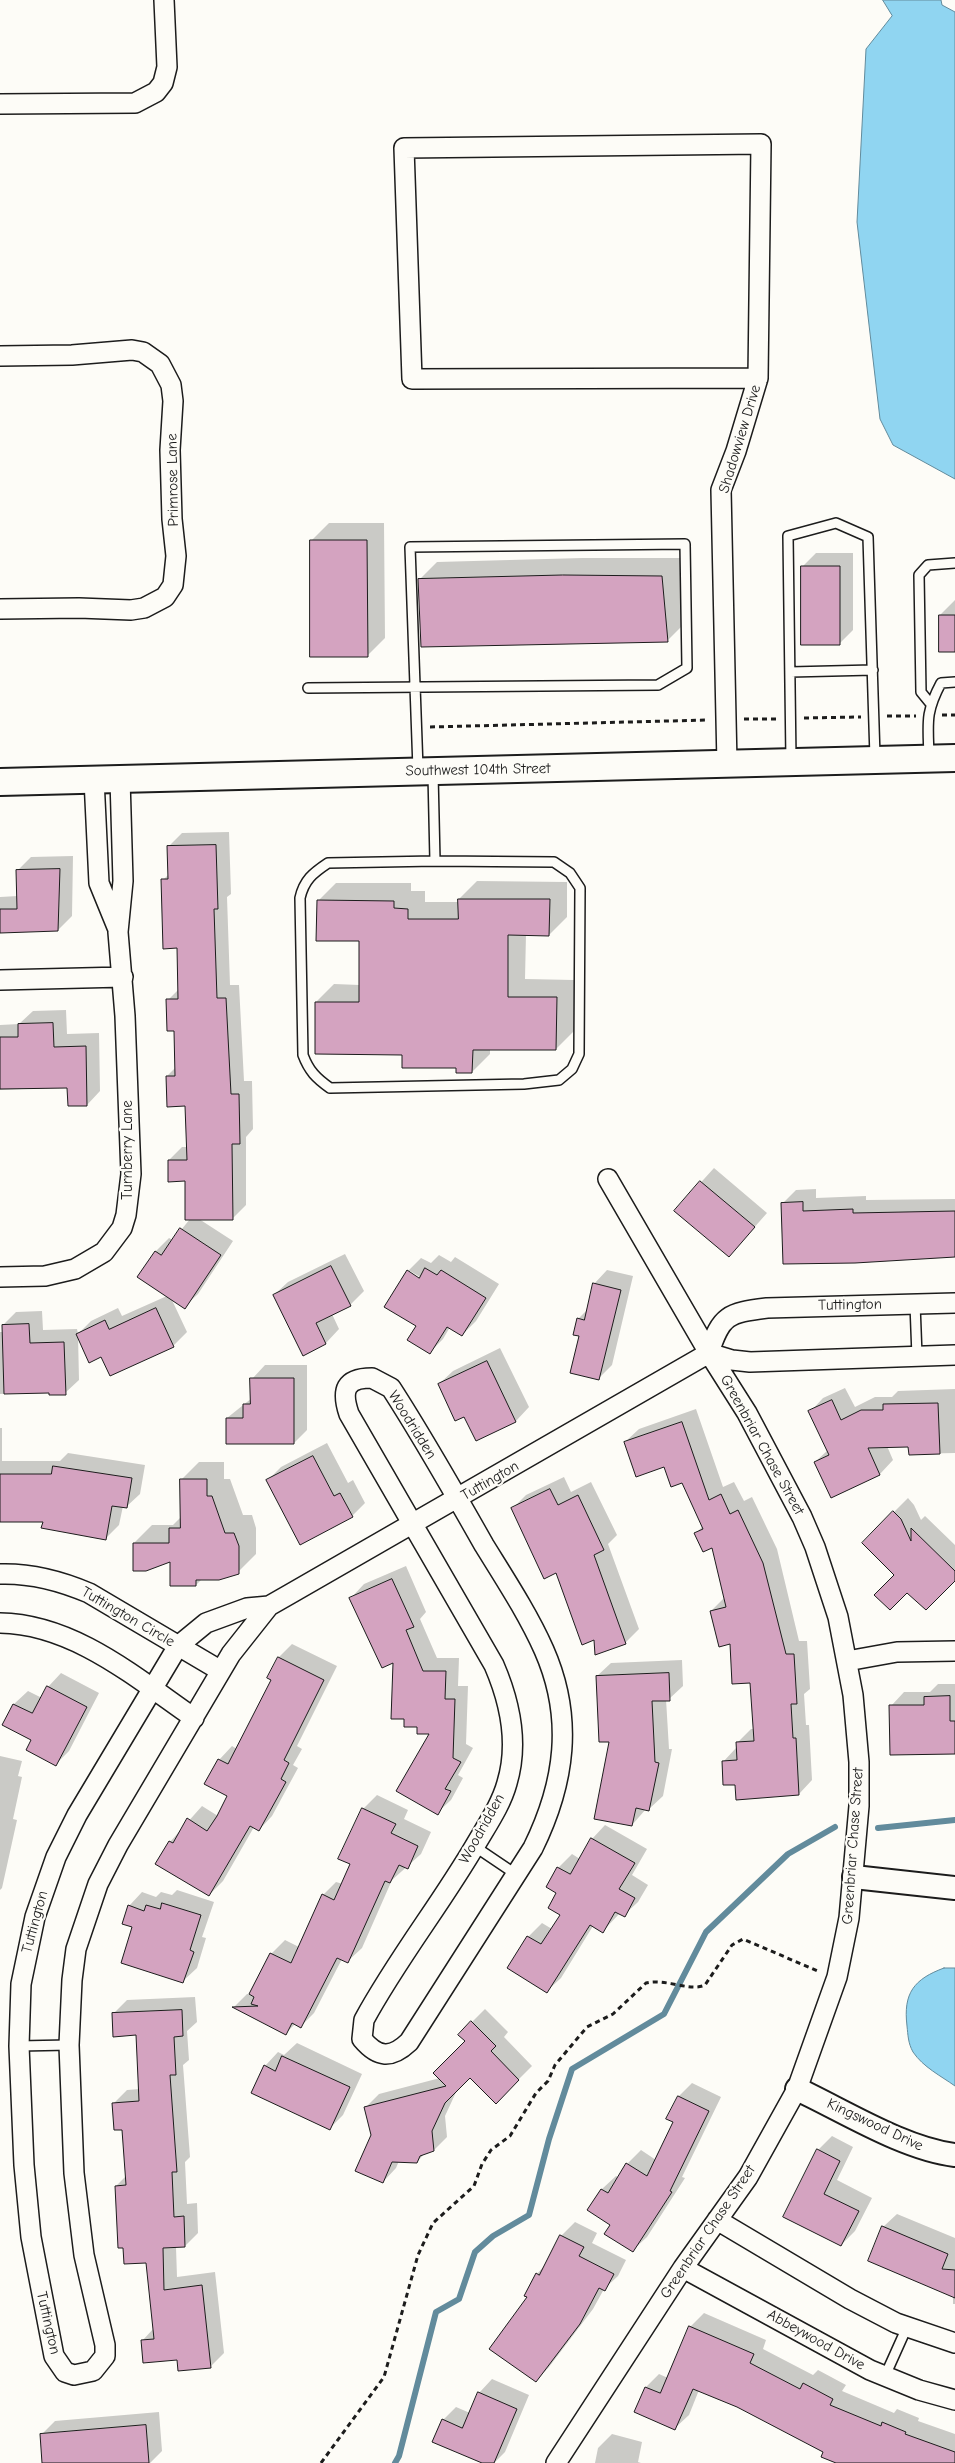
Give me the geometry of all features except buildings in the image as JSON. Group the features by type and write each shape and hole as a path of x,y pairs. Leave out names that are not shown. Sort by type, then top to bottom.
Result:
{"main road":[{"name":"Southwest 104th Street","path":"0,782 955,758"}],"street":[{"path":"0,104 135,103 156,92 163,83 167,66 164,0"},
{"name":"Shadowview Drive","path":"727,764 721,490 736,451 758,378 761,144 404,148 412,378 758,378"},
{"name":"Primrose Lane","path":"0,356 72,355 132,350 143,352 160,364 171,385 173,401 170,450 176,571 173,584 164,597 155,603 131,610 79,608 0,609"},
{"name":"Turnberry Lane","path":"94,779 99,883 118,932"},
{"name":"Turnberry Lane","path":"0,1276 45,1276 75,1269 104,1252 122,1228 130,1199 131,1174 123,977 118,932 123,881 120,779"},
{"path":"0,980 123,977"},
{"name":"Greenbriar Chase Street","path":"556,2463 683,2268 748,2177 797,2089 837,1977 849,1918 859,1806 859,1762 853,1695 828,1581 802,1517 747,1414 709,1353 608,1179"},
{"name":"Tuttington","path":"269,1606 247,1608 206,1623 178,1646 77,1815 44,1885 34,1917 24,1967 20,2046 24,2165 31,2237 54,2356 65,2372 74,2375 93,2371 99,2365 104,2356 105,2344 86,2264 74,2173 68,2045 76,1949 98,1884 118,1845 231,1654 269,1606 412,1526 709,1353 716,1330 728,1317 748,1310 955,1303"},
{"path":"709,1353 732,1360 750,1362 955,1355"},
{"name":"Woodridden","path":"372,1378 391,1388 458,1499 536,1634 556,1683 563,1744 558,1781 549,1816 517,1875 409,2042 399,2051 392,2054 376,2052 362,2039 364,2020 496,1810 507,1784 512,1741 509,1705 494,1665 349,1414 344,1394 352,1382 372,1378"},
{"name":"Tuttington Circle","path":"0,1574 40,1577 66,1583 89,1593 147,1625 221,1671"},
{"path":"0,1623 35,1626 74,1640 194,1718"},
{"path":"847,1661 888,1653 955,1651"},
{"path":"854,1877 955,1888"},
{"name":"Kingswood Drive","path":"797,2089 894,2136 928,2149 955,2155"},
{"path":"718,2220 850,2299 907,2327 955,2344"},
{"name":"Abbeywood Drive","path":"683,2268 885,2376 919,2390 955,2400"}],"lane":[{"path":"791,762 788,536 836,523 868,537 875,760"},
{"path":"308,688 415,687 658,685 687,668 685,544 410,547 415,687 416,727 426,772 435,861"},
{"path":"930,703 921,692 919,575 928,566 955,563"},
{"path":"790,672 873,670"},
{"path":"929,759 928,715 930,703 942,683 955,682"},
{"path":"435,861 554,862 570,873 580,888 579,1054 572,1069 559,1080 524,1084 330,1088 316,1078 308,1069 303,1055 300,898 303,884 314,872 328,863 435,861"},
{"path":"915,1304 917,1356"},
{"path":"474,1846 517,1875"},
{"path":"20,2046 68,2045"},
{"path":"885,2376 907,2327"}],"path":[{"path":"416,727 708,720"},
{"path":"321,2463 384,2376 418,2255 433,2223 474,2186 482,2164 491,2150 510,2136 536,2093 548,2081 555,2065 587,2027 613,2014 646,1982 667,1982 693,1987 705,1985 732,1945 742,1939 812,1970 837,1977"}],"water":[{"path":"883,0 941,0 942,5 955,12 955,479 893,445 880,419 857,222 866,49 892,16"},
{"path":"944,1968 955,1968 955,2086 927,2067 917,2057 908,2039 906,2014 909,1996 918,1982"}],"waterway":[{"path":"878,1828 955,1820"},
{"path":"395,2463 399,2456 436,2312 459,2299 475,2252 493,2236 529,2215 549,2139 572,2069 664,2014 706,1932 788,1854 835,1827"}]}
